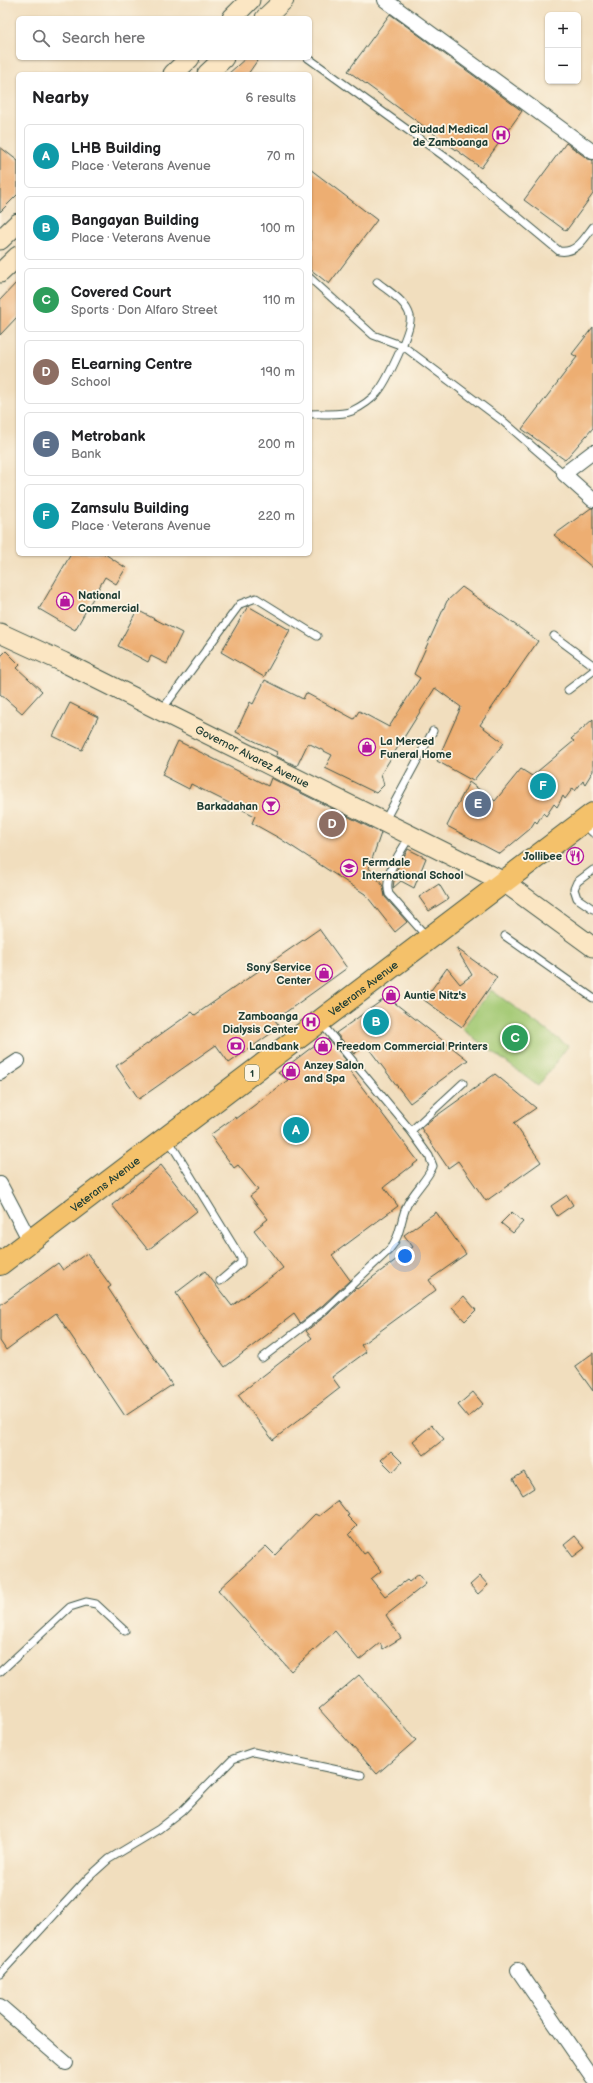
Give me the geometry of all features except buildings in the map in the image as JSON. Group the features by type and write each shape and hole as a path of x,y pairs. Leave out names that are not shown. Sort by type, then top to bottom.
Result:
{"main road":[{"path":"234,16 250,0"},
{"path":"175,72 188,60"},
{"path":"209,72 222,60"},
{"path":"0,240 16,225"},
{"path":"0,273 16,258"},
{"name":"Governor Alvarez Avenue","path":"0,633 161,711 504,882 593,947"},
{"name":"Veterans Avenue","path":"0,1264 504,882 589,824"}],"street":[{"path":"385,0 593,152"},
{"path":"593,452 564,474 593,500"},
{"path":"0,1073 18,1061"},
{"path":"0,1184 30,1241"},
{"path":"518,1970 593,2079"},
{"path":"0,2006 66,2063"}],"lane":[{"path":"311,60 452,162 559,251 566,252 573,250 593,227"},
{"path":"312,280 373,335 403,346 504,422 564,474"},
{"path":"312,414 340,414 352,411 361,406 377,393 403,346 410,326 411,317 403,303 376,282"},
{"path":"161,711 240,604 256,598 317,636"},
{"path":"554,636 593,665"},
{"path":"568,690 593,671"},
{"path":"384,822 433,731"},
{"path":"410,836 387,877 386,885 389,894 429,939"},
{"path":"593,870 577,882 574,889 577,898 593,909"},
{"path":"505,936 593,998"},
{"path":"262,1358 325,1310 396,1242 408,1204 428,1177 433,1166 429,1156 412,1131 319,1022"},
{"path":"412,1131 463,1083"},
{"path":"167,1137 241,1258 241,1263 220,1281"},
{"path":"0,1672 70,1607 86,1602 96,1604 125,1631"},
{"path":"0,1974 89,1877 109,1859 159,1829 182,1811 233,1759 253,1752 361,1775"}],"green space":[{"path":"491,990 568,1046 538,1086 462,1029"}],"place":[{"name":"Ciudad Medical de Zamboanga","path":"501,135"},
{"name":"National Commercial","path":"65,601"},
{"name":"La Merced Funeral Home","path":"367,747"},
{"name":"Zamsulu Building","path":"543,786"},
{"name":"Metrobank","path":"478,804"},
{"name":"Barkadahan","path":"271,806"},
{"name":"ELearning Centre","path":"332,824"},
{"name":"Jollibee","path":"575,856"},
{"name":"Fermdale International School","path":"349,868"},
{"name":"Sony Service Center","path":"324,973"},
{"name":"Auntie Nitz's","path":"391,995"},
{"name":"Zamboanga Dialysis Center","path":"311,1022"},
{"name":"Bangayan Building","path":"376,1022"},
{"name":"Covered Court","path":"515,1038"},
{"name":"Landbank","path":"236,1046"},
{"name":"Freedom Commercial Printers","path":"323,1046"},
{"name":"Anzey Salon and Spa","path":"291,1071"},
{"name":"LHB Building","path":"296,1130"}]}
